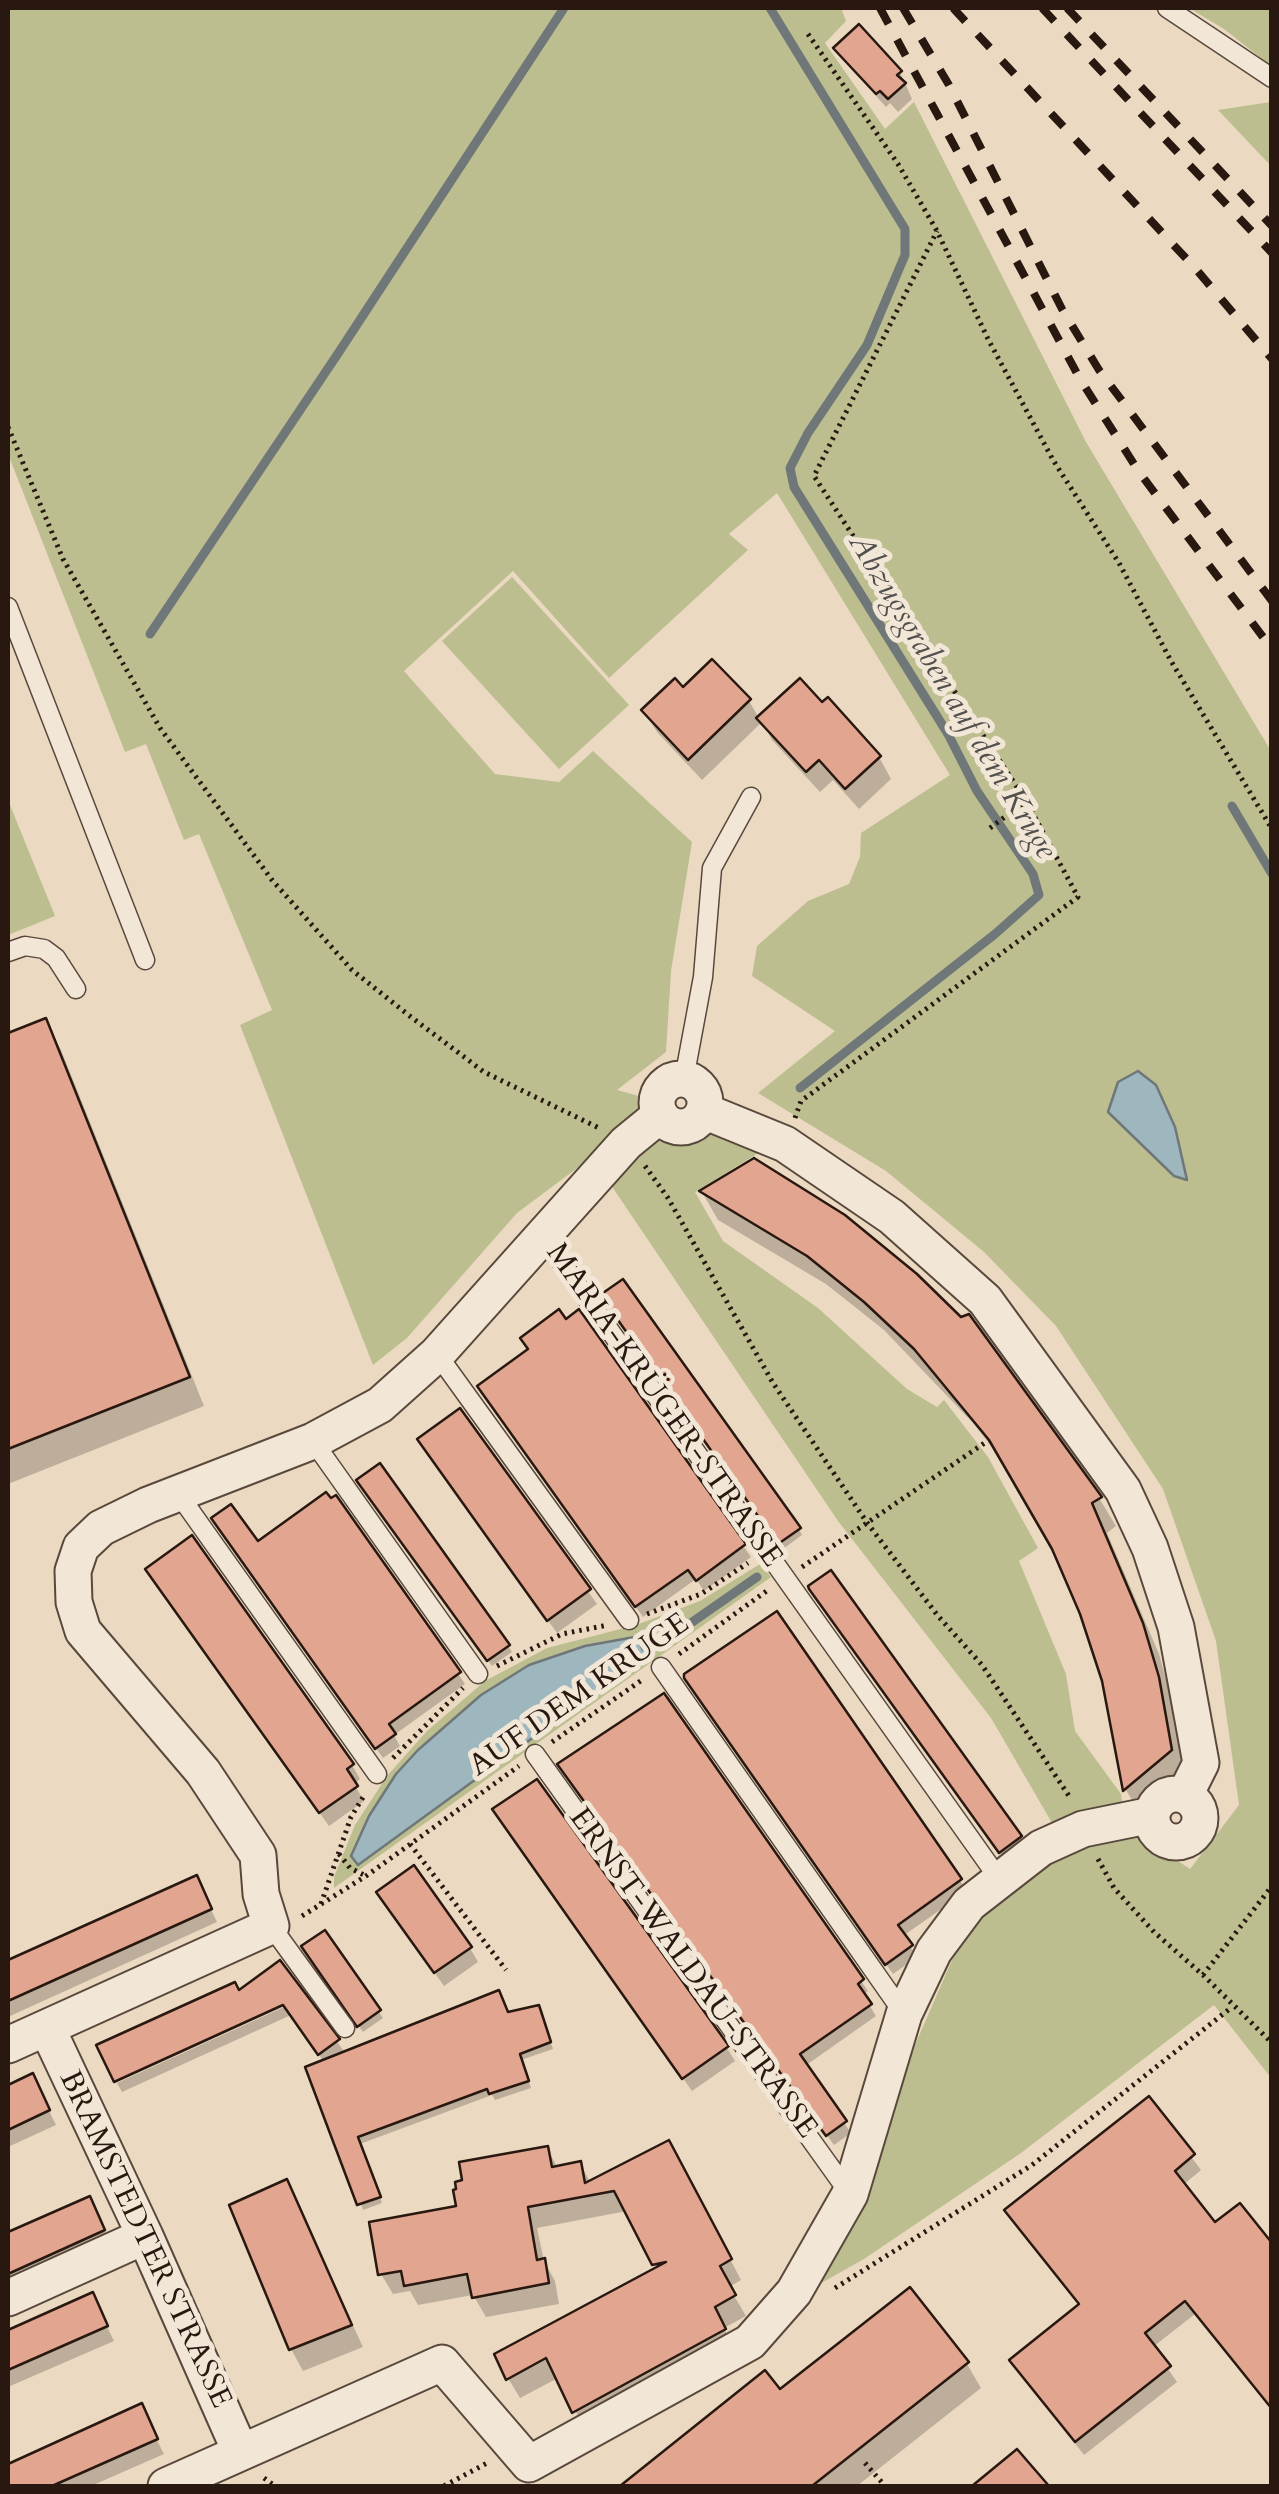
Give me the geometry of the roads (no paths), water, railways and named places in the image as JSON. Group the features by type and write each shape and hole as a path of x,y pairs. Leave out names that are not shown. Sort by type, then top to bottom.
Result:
{"street":[{"path":"675,1079 684,1079 703,1094 704,1111 700,1119 684,1128 674,1127 659,1116 656,1098 675,1079"},
{"name":"ERNST-WALDAU-STRASSE","path":"531,2466 750,2342 794,2292 850,2194 904,2014 934,1951 969,1904 1041,1848 1083,1829 1152,1815 1154,1806 1168,1795 1186,1796 1201,1763 1176,1627 1150,1548 1122,1490 985,1300 892,1217 785,1144 704,1111"},
{"name":"MARIA-KRÜGER-STRASSE","path":"271,1926 261,1894 258,1855 203,1772 83,1631 74,1602 73,1570 81,1547 100,1528 178,1492 313,1441 380,1405 437,1354 626,1143 659,1116"},
{"path":"8,2046 271,1926"},
{"name":"BRAMSTEDTER STRASSE","path":"47,2028 240,2451"},
{"path":"8,2298 145,2236"},
{"path":"166,2486 209,2478 240,2451 442,2363 531,2466"}],"lane":[{"path":"1167,8 1272,78"},
{"path":"8,607 14,644 146,960"},
{"path":"684,1079 703,977 712,868 751,797"},
{"path":"8,952 25,946 44,950 56,958 76,989"},
{"name":"MARIA-KRÜGER-STRASSE","path":"542,1235 999,1879"},
{"path":"437,1354 629,1620"},
{"path":"313,1441 478,1674"},
{"path":"178,1492 377,1774"},
{"path":"660,1668 904,2014"},
{"name":"ERNST-WALDAU-STRASSE","path":"535,1754 850,2194"},
{"path":"271,1926 345,2028"}],"water":[{"path":"1138,1071 1156,1085 1175,1127 1187,1180 1174,1176 1108,1112 1118,1082"},
{"path":"651,1634 659,1646 358,1865 351,1856 369,1816 396,1774 481,1695 529,1665 585,1646"}],"waterway":[{"path":"150,634 564,8"},
{"name":"Abzugsgraben auf dem Kruge","path":"770,8 905,229 905,255 867,345 808,433 790,468 794,487 948,734 977,791 1033,874 1039,895 800,1088"},
{"path":"1232,806 1272,874"},
{"path":"645,1647 688,1625 757,1577"}],"railway":[{"path":"880,8 1080,379 1139,472 1272,649"},
{"path":"903,8 949,85 1062,309 1099,370 1272,601"},
{"path":"953,8 1195,268 1272,359"},
{"path":"1042,8 1272,253"},
{"path":"1067,8 1272,226"}]}
